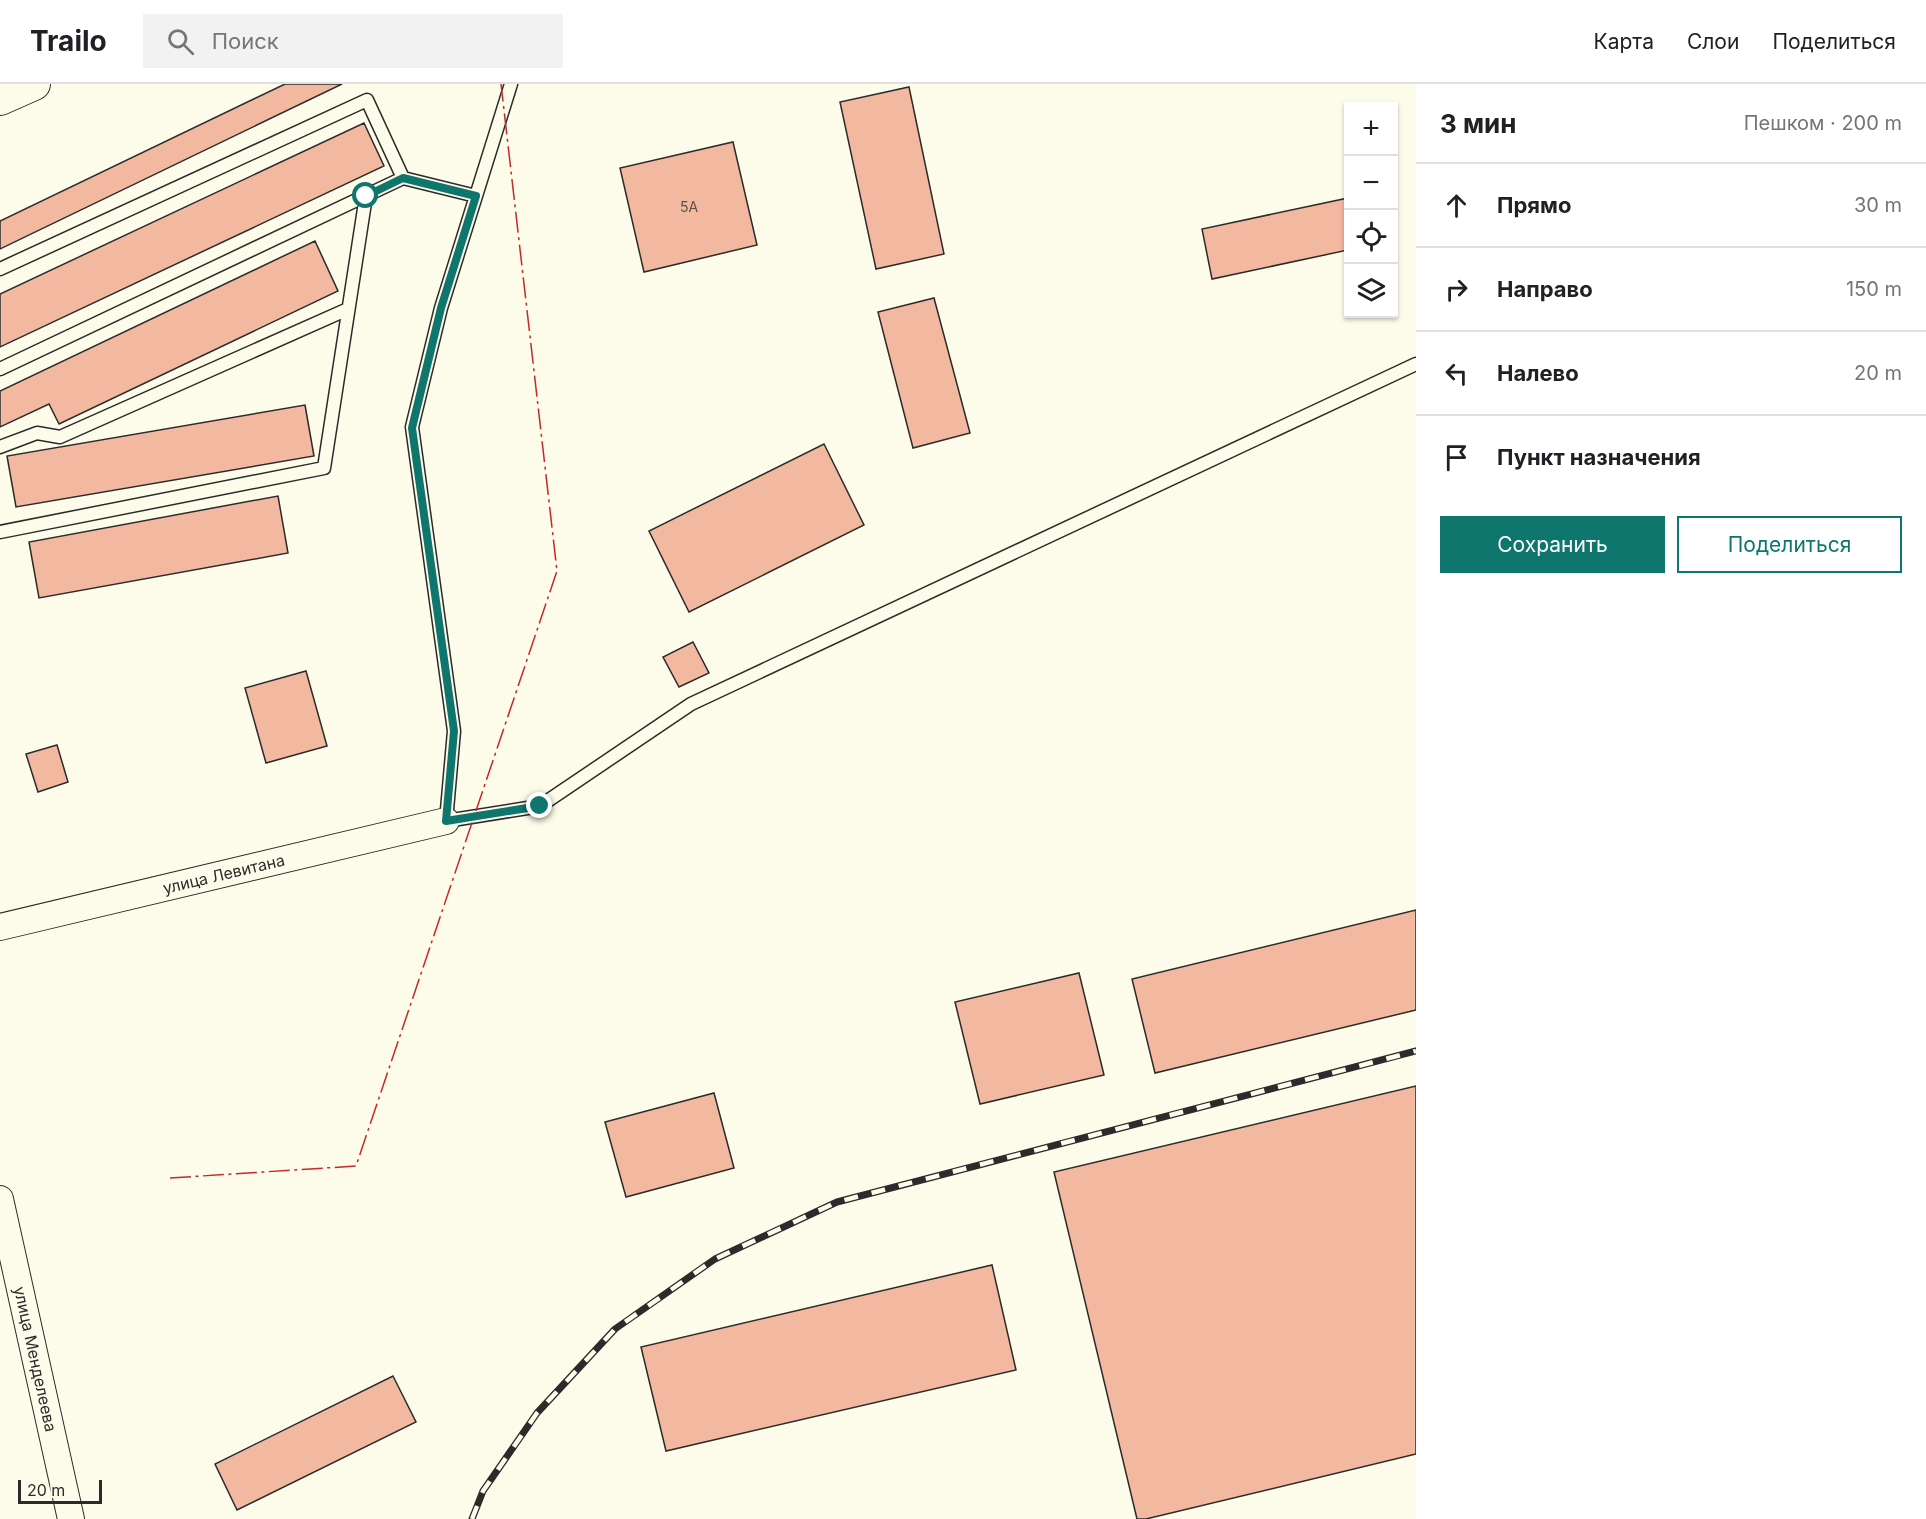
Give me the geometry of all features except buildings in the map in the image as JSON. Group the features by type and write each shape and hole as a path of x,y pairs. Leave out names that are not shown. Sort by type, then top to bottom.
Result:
{"street":[{"path":"0,99 34,84"},
{"name":"улица Левитана","path":"0,927 446,821"},
{"name":"улица Менделеева","path":"0,1199 71,1519"}],"lane":[{"path":"511,84 441,308 412,428 454,731 446,821 540,806 691,704 1416,364"},
{"path":"0,270 367,100 403,178"},
{"path":"0,369 403,178 476,196"},
{"path":"0,532 324,468 366,196"},
{"path":"0,447 37,433 60,437 348,309"}],"railway":[{"path":"472,1519 483,1491 537,1413 615,1329 715,1259 837,1202 1416,1051"}],"power":[{"path":"170,1178 356,1166 557,571 501,84"}],"route":[{"path":"366,196 403,178 476,196 441,308 412,428 454,731 446,821 540,806"}]}
